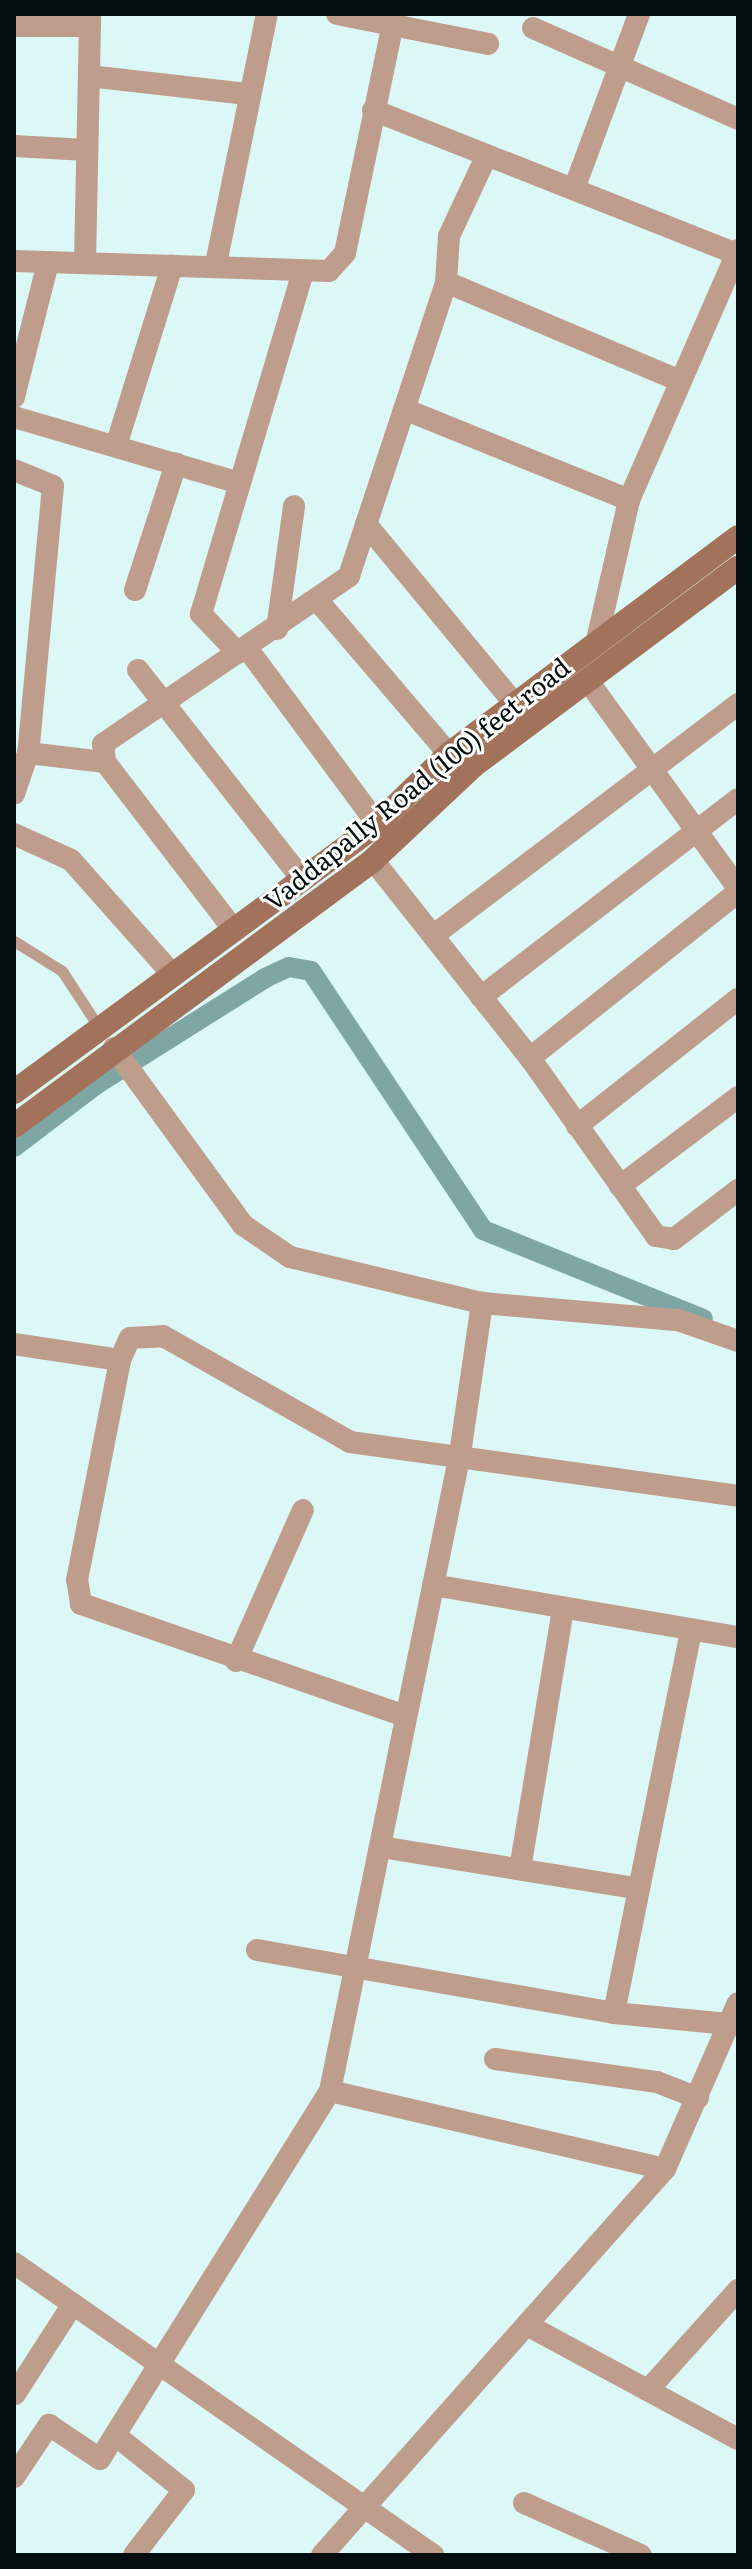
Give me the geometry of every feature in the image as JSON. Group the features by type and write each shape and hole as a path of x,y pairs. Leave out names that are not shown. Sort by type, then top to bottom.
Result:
{"main road":[{"path":"14,1092 112,1045 173,975 377,824 449,754 514,703 738,537"},
{"name":"Vaddapally Road (100) feet road","path":"14,1126 112,1045 373,860 473,766 738,568"}],"street":[{"path":"216,264 247,94 267,14"},
{"path":"337,14 394,17 488,44"},
{"path":"574,189 639,14"},
{"path":"14,261 172,266 216,264 303,272 329,271 345,253 394,17"},
{"path":"14,26 90,20 85,262"},
{"path":"533,28 738,119"},
{"path":"89,76 247,94"},
{"path":"373,110 737,252 629,500 597,640"},
{"path":"14,146 87,150"},
{"path":"105,762 108,736 319,602 349,576 446,282 449,236 487,155"},
{"path":"14,397 19,356 48,263"},
{"path":"116,446 172,266"},
{"path":"303,272 236,482 201,614 243,651 377,824"},
{"path":"446,282 680,381"},
{"path":"404,409 629,500"},
{"path":"14,417 236,482"},
{"path":"135,590 176,464"},
{"path":"14,470 53,486 28,753 14,794"},
{"path":"277,629 294,506"},
{"path":"366,524 514,703"},
{"path":"319,602 449,754"},
{"path":"138,670 295,884"},
{"path":"530,1058 738,890 653,766 588,681"},
{"path":"434,935 738,704"},
{"path":"28,753 105,762 238,928"},
{"path":"481,997 738,799"},
{"path":"14,834 71,860 173,975"},
{"path":"373,860 530,1058 620,1186 664,1240 738,1190"},
{"path":"577,1126 738,999"},
{"path":"112,1045 263,1243 329,1268 482,1303 678,1320 738,1341"},
{"path":"620,1186 738,1097"},
{"path":"14,2477 49,2425 100,2459 161,2366 330,2091 360,1971 405,1716 460,1454 482,1303"},
{"path":"405,1716 92,1611 77,1595 120,1360 130,1338 163,1336 350,1442 460,1454 738,1496"},
{"path":"14,1344 120,1360"},
{"path":"236,1661 303,1510"},
{"path":"433,1585 738,1637"},
{"path":"520,1869 563,1608"},
{"path":"614,2013 691,1631"},
{"path":"381,1847 639,1889"},
{"path":"257,1950 360,1971 614,2013 734,2026"},
{"path":"322,2555 360,2505 527,2325 665,2169 734,2026 738,2003"},
{"path":"495,2059 657,2082 698,2098"},
{"path":"330,2091 665,2169"},
{"path":"14,2263 433,2555"},
{"path":"648,2390 738,2290"},
{"path":"15,2394 73,2304"},
{"path":"527,2325 738,2439"},
{"path":"115,2435 184,2490 134,2555"},
{"path":"524,2503 641,2555"}],"lane":[{"path":"14,941 62,971 112,1045"}],"waterway":[{"path":"14,1147 97,1084 265,978 289,967 311,971 483,1230 703,1319"}]}
